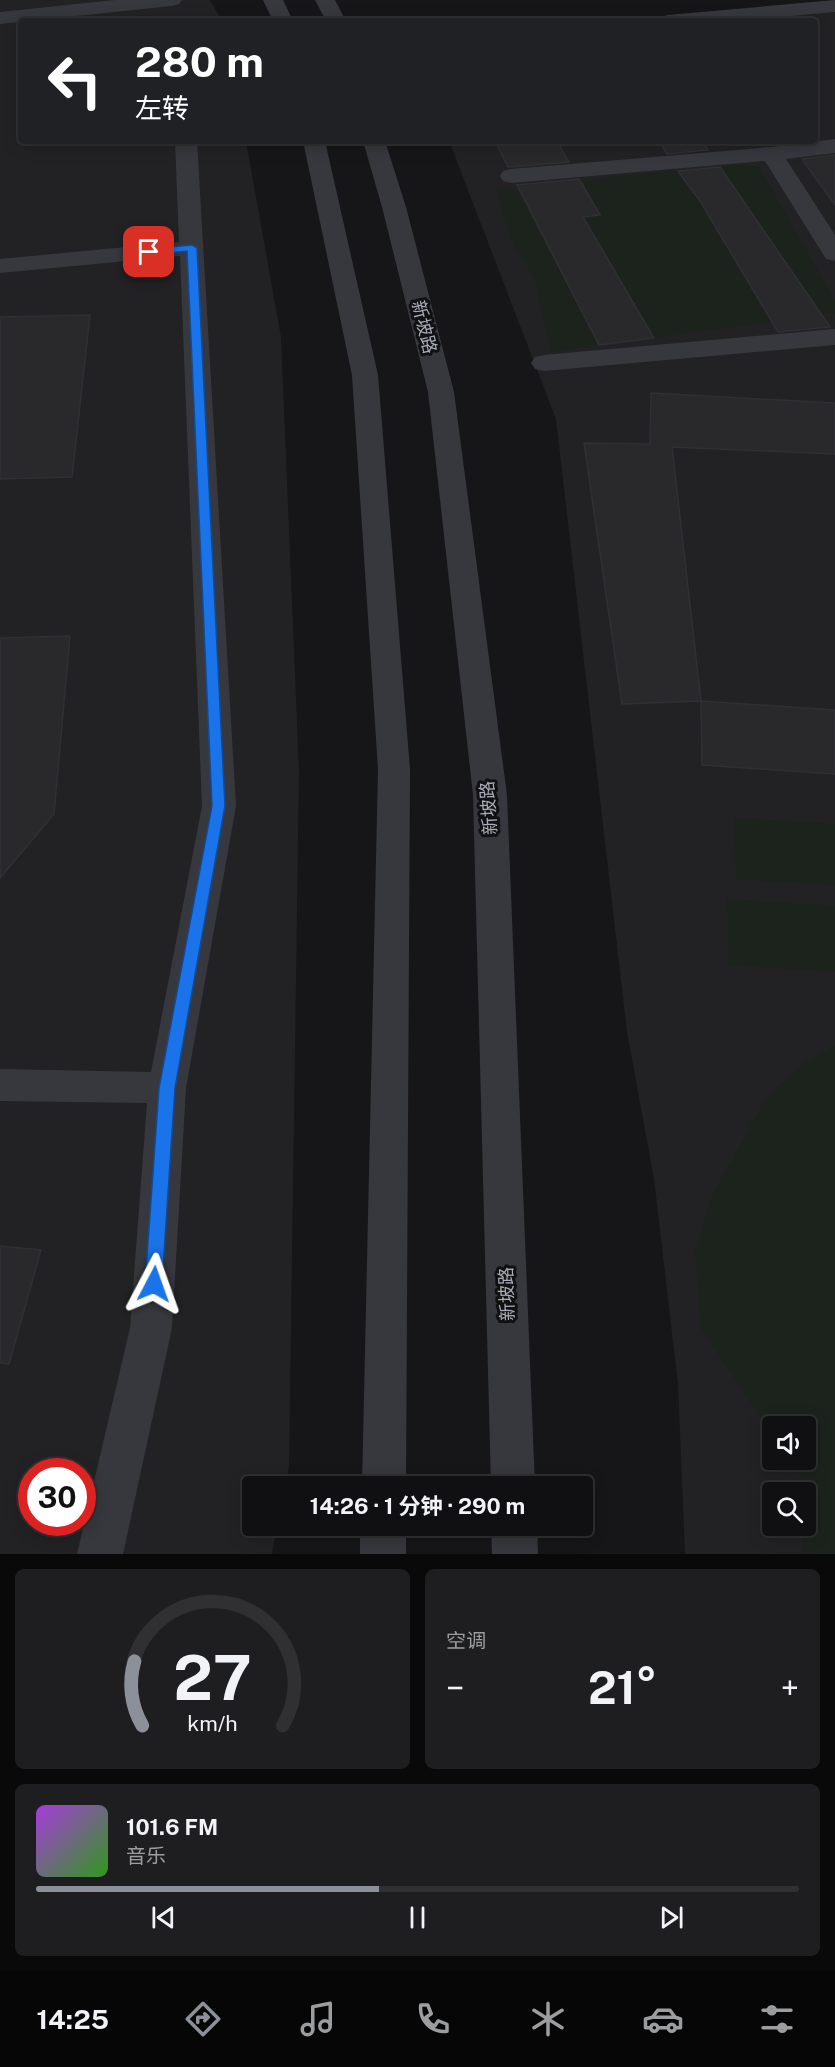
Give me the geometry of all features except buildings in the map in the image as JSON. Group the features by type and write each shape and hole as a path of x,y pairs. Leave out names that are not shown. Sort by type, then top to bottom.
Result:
{"street":[{"path":"0,18 56,17 172,0"},
{"path":"273,0 282,18"},
{"path":"325,0 334,18"},
{"path":"701,18 835,6"},
{"path":"100,1554 151,1328 167,1088 219,806 186,144"},
{"path":"315,144 365,375 394,769 384,1476"},
{"name":"新坡路","path":"375,144 394,207 441,392 490,795 513,1476"},
{"path":"511,176 772,154 835,146"},
{"path":"772,154 835,254"},
{"path":"0,266 192,248"},
{"path":"544,363 835,337"},
{"path":"0,1084 167,1088"},
{"path":"383,1536 383,1554"},
{"path":"514,1536 515,1554"}],"shaded area":[{"path":"0,0 210,0 220,18 18,18 18,144 247,144 281,337 299,771 289,1467 287,1476 242,1476 242,1536 275,1536 272,1554 0,1554"},
{"path":"835,6 835,1554 685,1554 678,1384 654,1179 627,1032 556,419 450,144 818,144 818,18 713,18"},
{"path":"740,165 759,167 835,300 835,313 551,352 534,277 514,246 495,190 545,183"},
{"path":"735,818 835,824 835,885 736,879"},
{"path":"727,899 835,906 835,972 729,965"},
{"path":"835,1046 835,1554 803,1554 802,1536 816,1536 816,1482 801,1482 801,1476 797,1470 816,1470 816,1416 762,1416 762,1419 701,1328 695,1251 713,1194 766,1098 803,1064"}],"route":[{"path":"149,252 192,248 219,806 167,1088 154,1284"}]}
